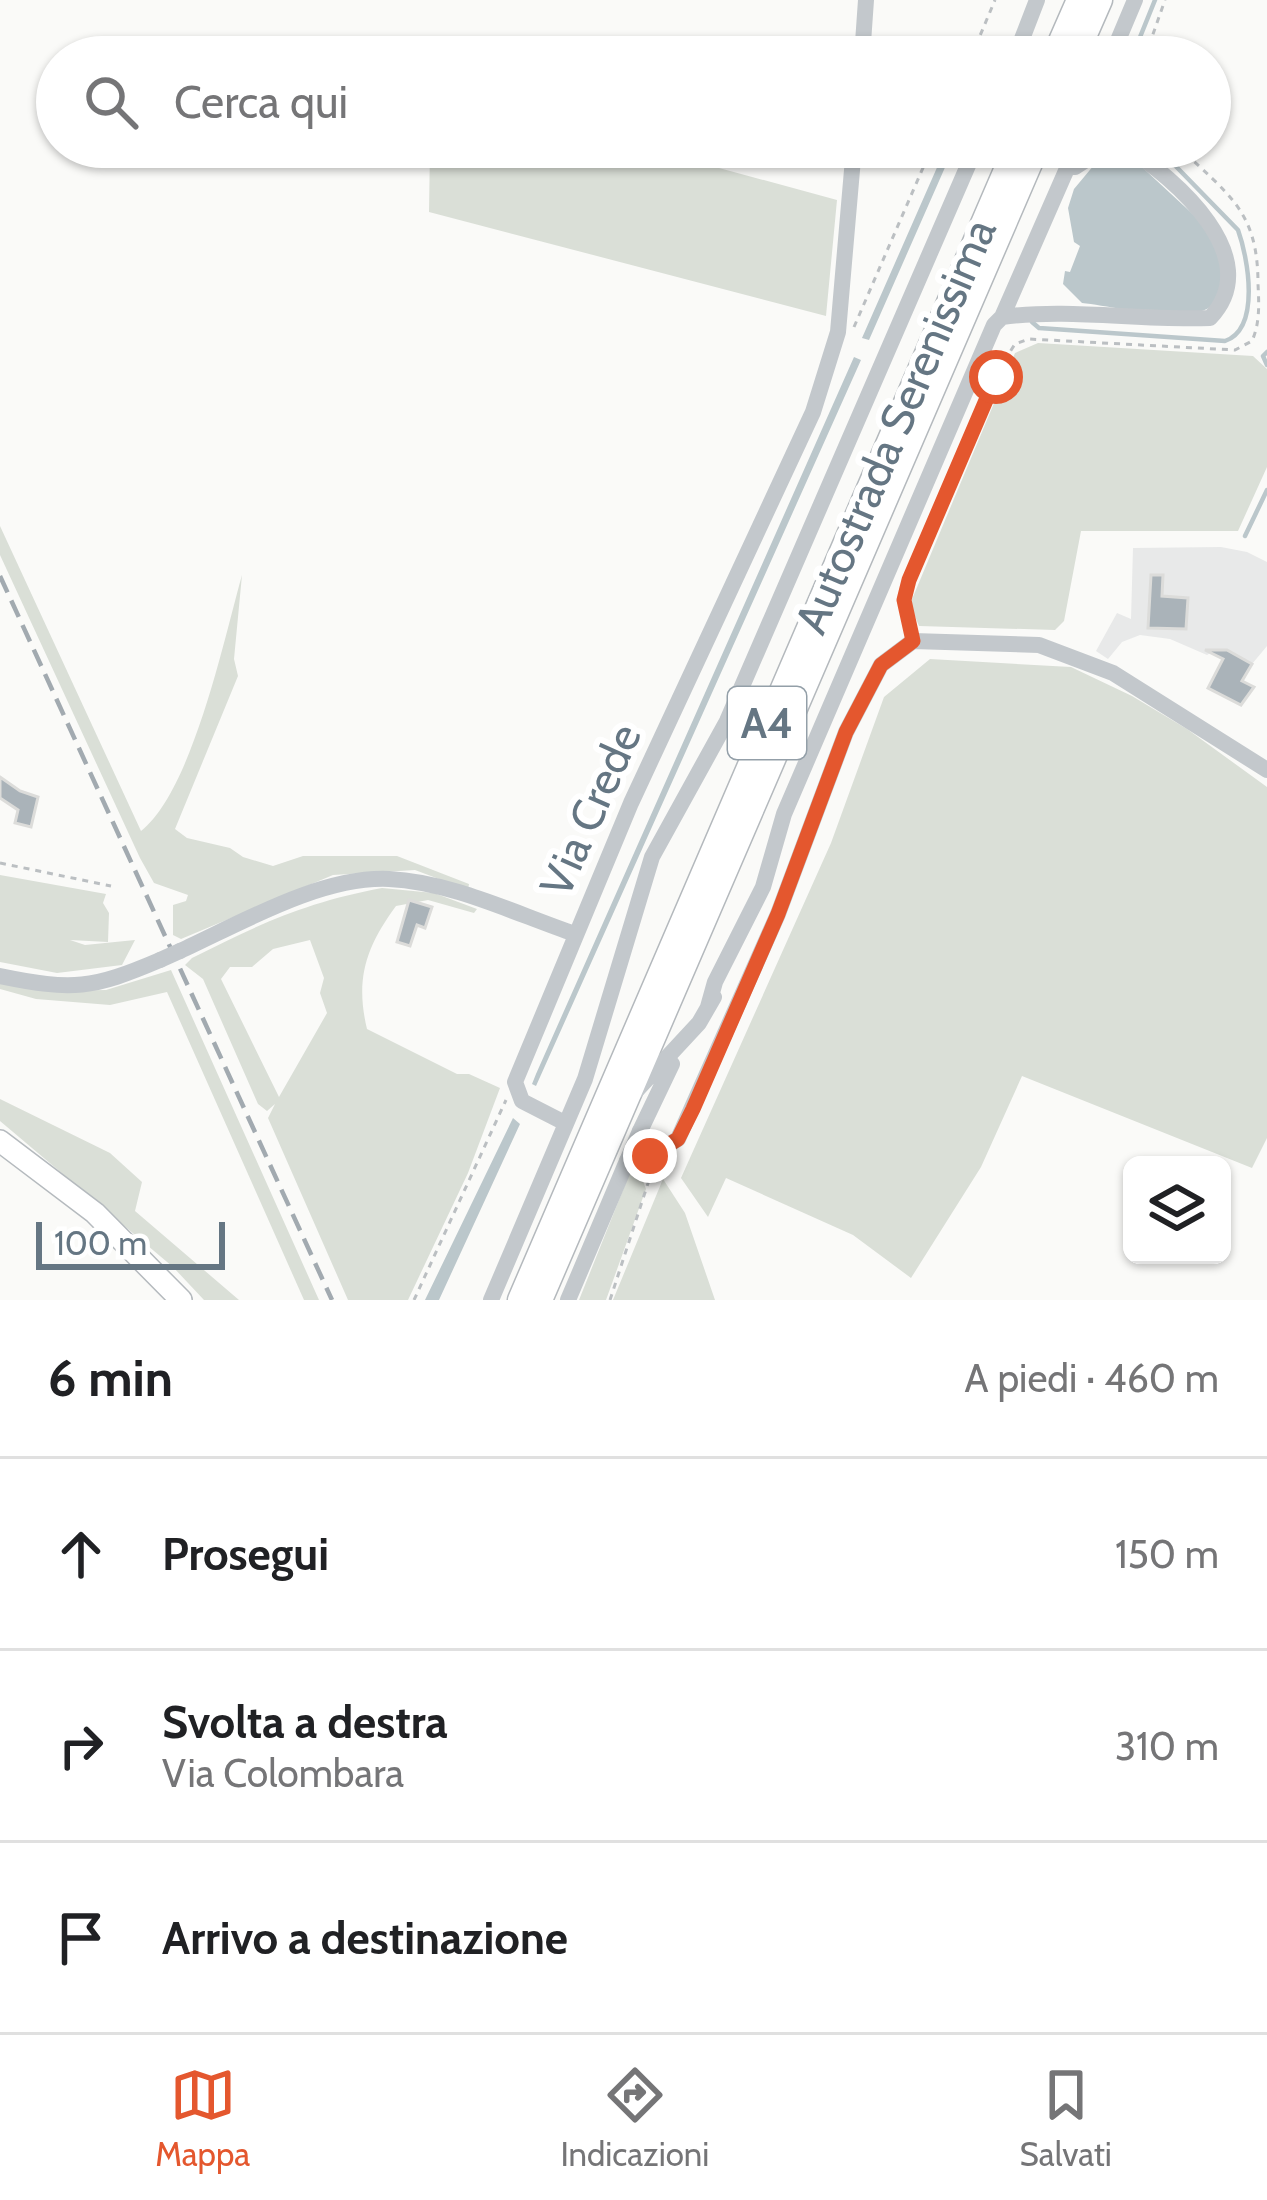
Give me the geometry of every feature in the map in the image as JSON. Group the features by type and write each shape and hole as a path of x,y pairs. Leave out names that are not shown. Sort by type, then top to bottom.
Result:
{"highway":[{"path":"1063,36 1078,0"},
{"path":"1084,36 1100,0"},
{"name":"Autostrada Serenissima","path":"520,1300 1007,168"},
{"name":"Autostrada Serenissima","path":"540,1300 1027,168"}],"main road":[{"path":"0,1141 95,1214 182,1300"}],"street":[{"path":"863,36 866,0"},
{"path":"1023,36 1037,0"},
{"path":"1120,36 1136,0"},
{"name":"Via Crede","path":"0,976 71,987 106,983 291,900 350,883 386,879 425,884 575,934 813,412 838,332 852,168"},
{"path":"490,1300 585,1079 652,857 727,721 967,168"},
{"path":"626,1101 704,1015 715,982 763,887 784,814 890,562 1067,168"},
{"path":"1001,316 1049,311 1169,320 1210,318 1227,302 1232,282 1227,247 1218,229 1153,168"},
{"path":"631,1157 658,1153 678,1139 803,847 846,732 881,665 913,641 1039,645 1060,652 1113,673 1267,770"},
{"path":"568,1300 661,1081 743,947 774,880 803,847"},
{"path":"563,1122 522,1101 514,1082 575,934"}],"path":[{"path":"980,36 995,0"},
{"path":"1153,36 1166,0"},
{"path":"838,332 851,332 923,168"},
{"path":"913,641 904,600 909,580 996,377 1015,344 1029,339 1235,350 1252,341 1258,327 1258,277 1250,221 1199,168"},
{"path":"0,862 110,886"},
{"path":"414,1300 514,1082"},
{"path":"610,1300 658,1153"}],"shaded area":[{"path":"430,168 719,168 837,200 826,316 429,212"},
{"path":"937,168 945,168 869,340 862,338"},
{"path":"1092,168 1143,168 1197,218 1217,244 1226,282 1218,299 1199,312 1184,314 1082,303 1063,284 1080,246 1074,242 1068,208 1074,189"},
{"path":"1038,343 1253,356 1267,369 1267,467 1238,531 1081,531 1064,621 1055,630 919,626 910,604 1015,353"},
{"path":"854,357 861,360 536,1086 532,1084 536,1074"},
{"path":"0,526 141,831 159,811 191,749 242,575 234,659 238,676 175,829 187,838 230,848 273,866 303,856 397,856 469,884 468,890 415,870 333,875 181,939 173,935 173,905 186,901 188,895 154,883 140,858 0,555"},
{"path":"1221,547 1267,562 1267,646 1252,664 1228,651 1207,655 1170,639 1140,635 1122,642 1108,659 1096,651 1117,613 1131,619 1133,548"},
{"path":"930,659 1071,667 1187,729 1267,787 1267,1138 1252,1168 1022,1076 981,1167 911,1278 853,1235 726,1178 708,1217 681,1178 831,843 884,697"},
{"path":"0,875 106,894 108,942 70,940 85,945 135,940 122,965 57,973 0,962"},
{"path":"382,888 434,893 477,909 474,913 428,900 396,906 370,950 363,979 367,1029 457,1074 469,1074 500,1088 468,1173 408,1300 348,1300 268,1118 275,1104 267,1111 258,1104 203,979 185,965 262,925","holes":["310,940 324,978 320,993 327,1013 279,1097 221,979 230,967 252,967 273,949"]},
{"path":"171,970 319,1300 304,1300 167,992 110,1005 36,999 0,989 0,981 47,991 106,990"},
{"path":"0,1099 110,1153 142,1182 135,1211 239,1300 204,1300 173,1267 0,1121"},
{"path":"513,1118 520,1124 439,1300 425,1300"},
{"path":"631,1170 641,1176 646,1189 606,1300 579,1300"},
{"path":"663,1179 685,1213 715,1300 613,1300"}],"building":[{"path":"1151,575 1163,575 1162,596 1188,598 1186,629 1148,628"},
{"path":"1205,650 1227,650 1252,664 1242,681 1254,687 1241,705 1208,688 1223,659"},
{"path":"0,777 38,797 31,827 15,823 18,810 0,798"},
{"path":"409,900 432,907 425,928 417,925 410,946 397,942"}],"waterway":[{"path":"1140,36 1155,0"},
{"path":"1032,322 1039,328 1225,341 1236,334 1244,322 1249,291 1238,230 1177,168"},
{"path":"1267,352 1263,356 1267,365"},
{"path":"1245,536 1267,490"}],"railway":[{"path":"0,576 332,1300"}],"route":[{"path":"650,1156 678,1139 693,1109 778,914 846,732 881,665 913,641 904,600 909,580 996,377"}]}
